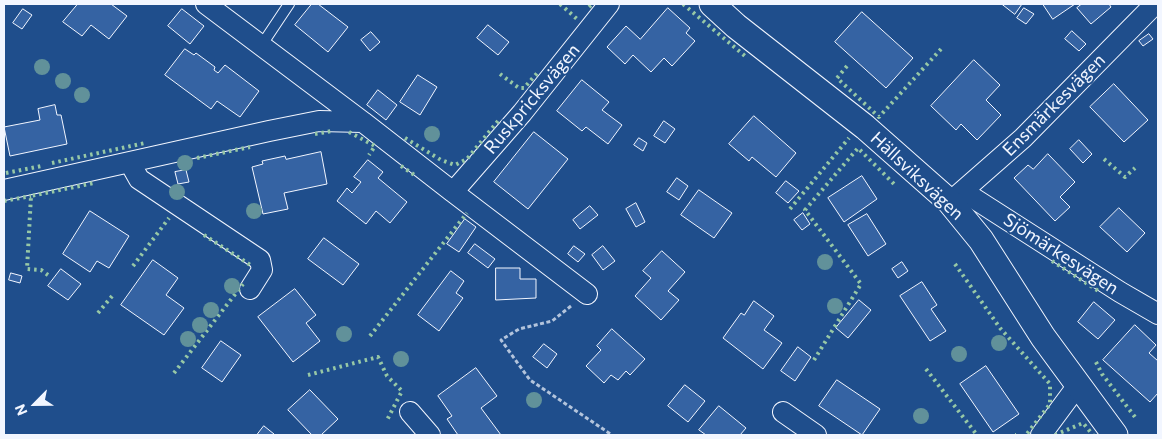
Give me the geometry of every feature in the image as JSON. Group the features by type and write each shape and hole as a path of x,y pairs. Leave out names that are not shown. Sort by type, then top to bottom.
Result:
{"street":[{"path":"206,4 588,294"},
{"name":"Ruskpricksvägen","path":"453,192 522,113 609,4"},
{"name":"Hällsviksvägen","path":"712,4 736,26 957,197 981,240 1078,386 1115,435"},
{"name":"Ensmärkesvägen","path":"957,197 1023,138 1152,4"},
{"path":"4,190 269,131 319,122 363,122"},
{"path":"130,163 139,180 260,260 262,270 250,289"},
{"name":"Sjömärkesvägen","path":"957,197 1158,314"},
{"path":"1041,435 1078,386"},
{"path":"410,412 430,435"},
{"path":"783,412 816,435"}],"lane":[{"path":"261,46 289,4"}],"path":[{"path":"588,294 552,320 519,329 501,340 530,380 612,435"}],"building":[{"path":"78,4 111,4 127,16 109,39 91,25 82,36 63,22"},
{"path":"312,4 318,4 348,27 328,52 295,25"},
{"path":"1002,4 1022,4 1015,14"},
{"path":"1043,4 1075,4 1053,19"},
{"path":"1082,4 1109,4 1111,7 1091,24 1077,8"},
{"path":"668,8 690,28 686,33 695,41 672,66 664,58 651,72 633,55 625,64 607,47 626,26 640,39"},
{"path":"1024,8 1034,14 1026,24 1017,18"},
{"path":"23,9 32,15 22,29 13,23"},
{"path":"182,9 204,26 190,44 168,26"},
{"path":"862,12 913,58 886,88 835,42"},
{"path":"488,25 509,42 498,55 477,38"},
{"path":"1072,31 1086,44 1079,51 1065,39"},
{"path":"371,32 380,42 370,51 361,40"},
{"path":"1149,34 1153,39 1143,46 1139,41"},
{"path":"185,49 194,55 196,53 215,67 214,70 218,73 225,65 259,91 240,117 217,101 211,109 165,75"},
{"path":"974,60 1000,85 986,100 1001,115 977,140 961,124 956,130 931,106"},
{"path":"418,75 437,87 420,115 400,102"},
{"path":"582,80 609,102 602,110 622,125 608,144 586,127 582,131 557,111"},
{"path":"1114,84 1148,120 1124,142 1090,107"},
{"path":"378,90 397,105 386,120 367,105"},
{"path":"55,105 57,115 61,115 67,144 10,156 4,127 40,120 38,109"},
{"path":"754,116 796,153 776,177 752,157 749,161 729,144"},
{"path":"664,121 675,129 665,143 654,136"},
{"path":"534,132 568,159 528,209 494,182"},
{"path":"639,138 647,143 643,151 634,145"},
{"path":"1079,140 1092,154 1083,163 1070,149"},
{"path":"321,152 327,184 284,193 288,209 263,214 252,167 263,164 262,161 285,156 286,159"},
{"path":"1048,154 1075,182 1060,197 1070,207 1055,221 1014,178 1028,165 1033,169"},
{"path":"368,160 383,172 378,178 407,202 390,223 376,211 366,224 337,201 347,188 352,193 361,182 354,177"},
{"path":"186,170 189,182 178,184 175,172"},
{"path":"862,176 877,199 844,222 828,198"},
{"path":"677,178 688,186 679,200 667,192"},
{"path":"786,181 799,191 788,203 776,193"},
{"path":"699,190 732,213 714,238 681,215"},
{"path":"636,203 645,222 636,227 626,209"},
{"path":"590,206 598,215 580,229 573,220"},
{"path":"1119,208 1145,233 1127,252 1100,227"},
{"path":"90,211 129,236 109,268 97,261 90,272 63,254"},
{"path":"803,213 810,224 802,230 794,220"},
{"path":"867,214 886,244 868,256 848,225"},
{"path":"465,219 476,227 459,252 447,244"},
{"path":"324,238 359,264 343,285 308,259"},
{"path":"475,244 495,259 488,268 468,253"},
{"path":"574,246 585,254 578,262 568,254"},
{"path":"603,246 615,261 603,270 592,255"},
{"path":"662,251 685,272 668,291 679,300 661,320 635,296 651,278 643,271"},
{"path":"153,260 178,278 166,295 184,308 164,335 121,305"},
{"path":"902,262 908,271 898,278 892,269"},
{"path":"496,268 520,268 520,279 536,279 536,298 496,300"},
{"path":"61,269 81,284 68,300 48,286"},
{"path":"451,271 464,281 456,293 463,298 439,331 418,315"},
{"path":"11,273 22,276 20,283 9,280"},
{"path":"922,282 937,305 931,309 946,331 930,341 900,296"},
{"path":"295,289 316,315 306,323 320,341 293,362 258,317"},
{"path":"859,300 871,310 848,338 836,328"},
{"path":"754,301 774,316 764,330 782,343 763,369 723,338 741,313 744,315"},
{"path":"1094,302 1115,320 1098,339 1078,322"},
{"path":"1135,325 1156,345 1149,353 1158,361 1158,393 1150,402 1103,360"},
{"path":"612,329 645,359 630,375 626,371 618,380 611,375 604,383 586,366 601,350 597,346"},
{"path":"221,341 241,355 222,382 202,368"},
{"path":"544,344 557,354 547,368 533,357"},
{"path":"798,347 811,357 795,381 781,371"},
{"path":"986,366 1019,414 993,432 960,384"},
{"path":"476,368 497,396 481,408 501,435 458,435 447,419 452,416 438,396"},
{"path":"837,380 880,409 862,435 819,406"},
{"path":"685,385 705,401 688,422 668,406"},
{"path":"310,390 338,419 321,435 312,435 288,410"},
{"path":"719,406 746,428 740,435 706,435 699,430"},
{"path":"264,426 274,434 257,435"}],"hedge":[{"path":"560,4 577,19"},
{"path":"589,7 592,4"},
{"path":"683,4 745,56"},
{"path":"847,66 837,78 879,117 941,49"},
{"path":"500,74 519,88 524,88 539,71"},
{"path":"405,138 441,160 455,165 467,159 498,121"},
{"path":"315,134 332,131"},
{"path":"349,132 375,146 369,155"},
{"path":"790,209 849,138"},
{"path":"52,163 145,143"},
{"path":"197,158 250,147"},
{"path":"814,360 861,284 805,210 858,148 895,185"},
{"path":"1104,159 1125,177 1135,168"},
{"path":"6,173 42,166"},
{"path":"401,166 416,176"},
{"path":"48,275 41,270 27,269 31,196 94,183"},
{"path":"4,201 31,196"},
{"path":"370,336 467,213"},
{"path":"133,266 169,218"},
{"path":"204,235 252,266"},
{"path":"1052,261 1100,292"},
{"path":"955,264 1000,328 1050,384 1050,404 1026,435"},
{"path":"174,373 243,284"},
{"path":"98,313 113,295"},
{"path":"308,375 378,357 387,376 402,391 386,422"},
{"path":"1096,362 1102,374 1135,417"},
{"path":"926,369 977,435"},
{"path":"1055,435 1083,423 1093,435"}]}
